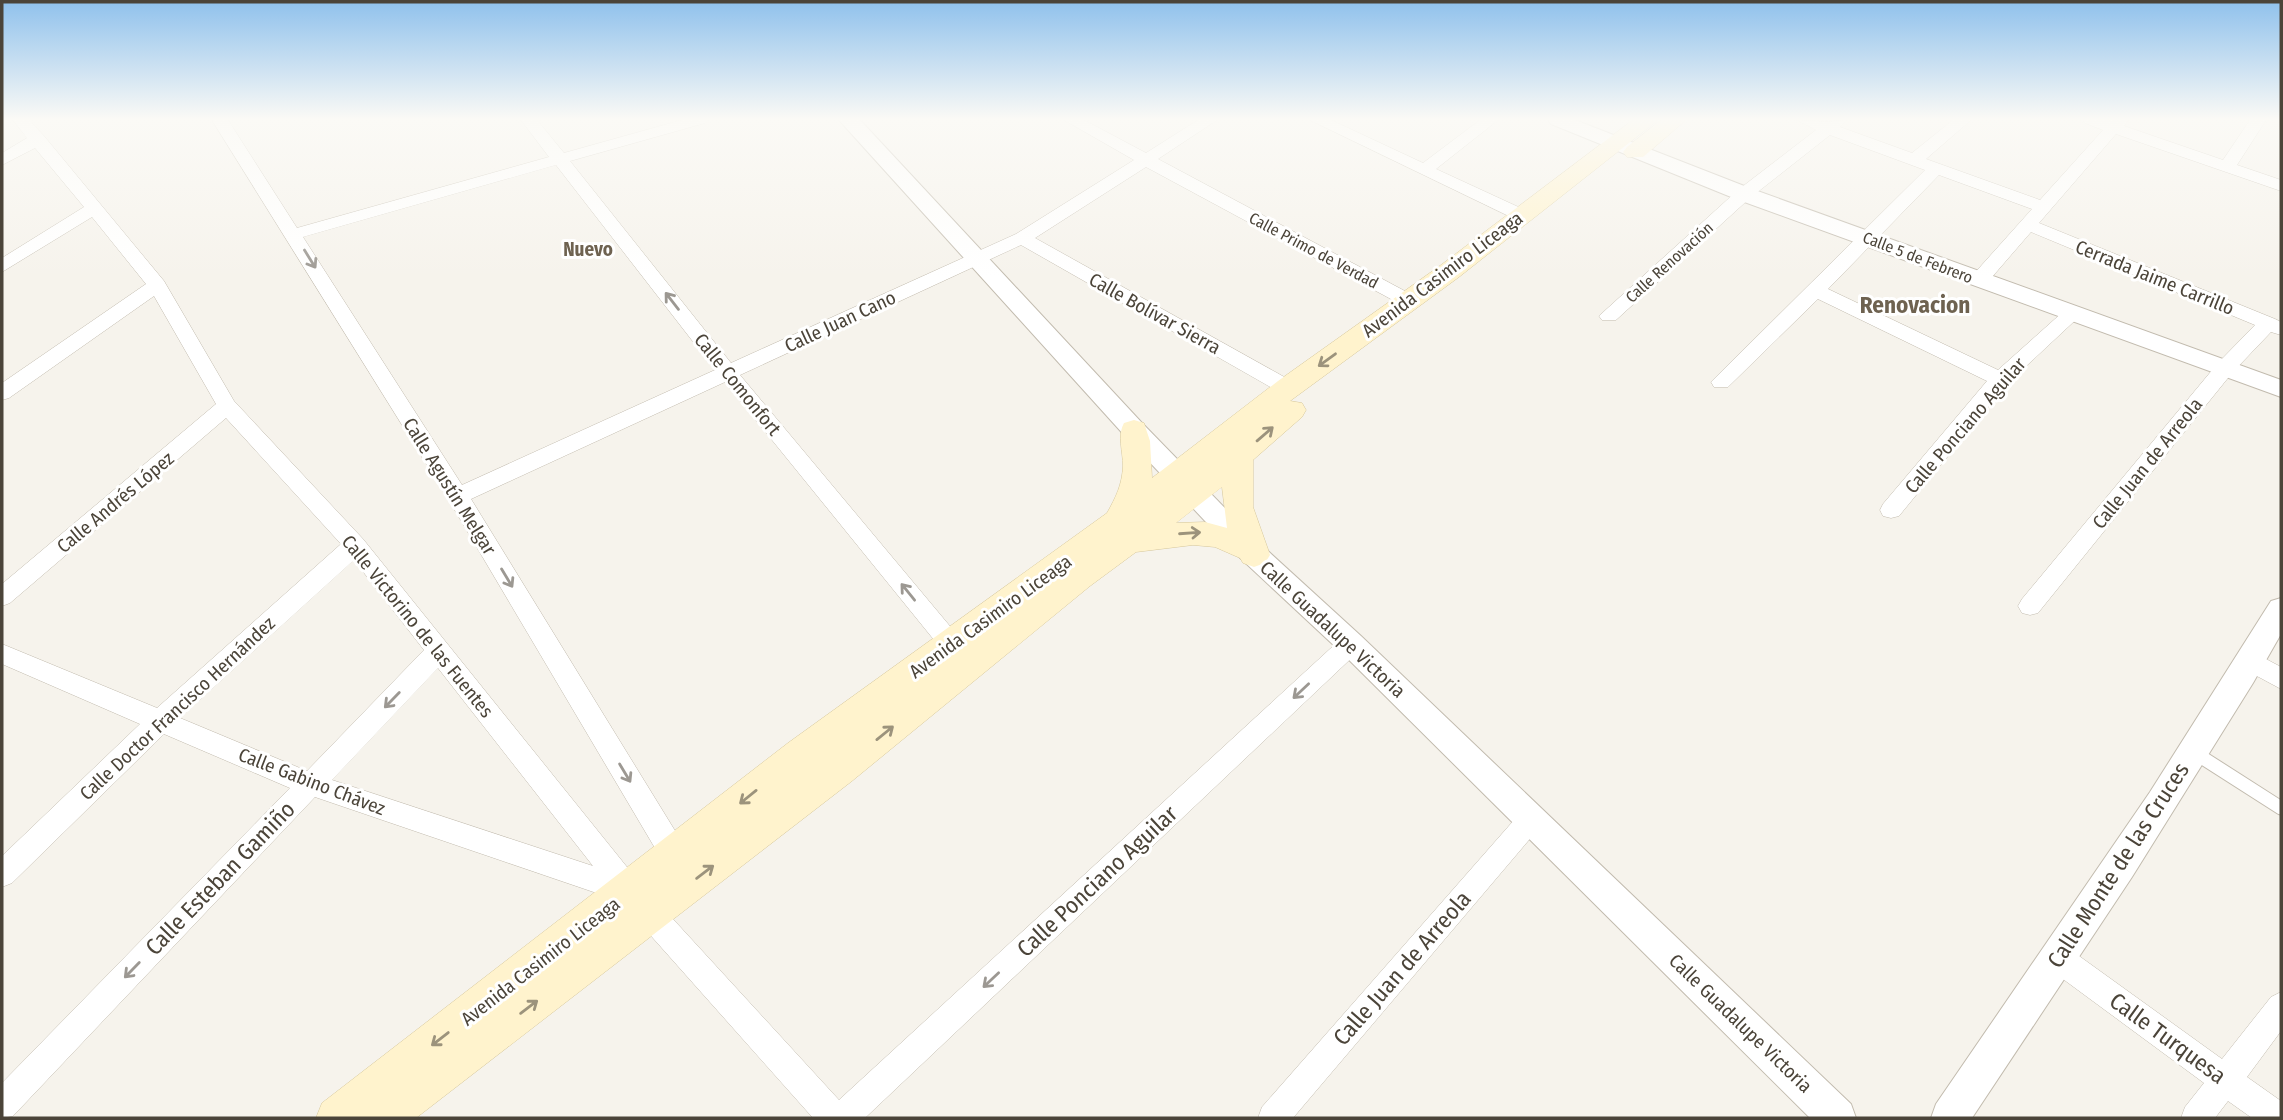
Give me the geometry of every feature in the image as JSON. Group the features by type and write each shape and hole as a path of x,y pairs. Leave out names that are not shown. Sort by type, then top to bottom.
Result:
{"main road":[{"name":"Avenida Casimiro Liceaga","path":"381,1118 640,902 675,856 801,754 951,644 1123,533 1186,485 1288,388 1409,301 1521,215 1587,172"},
{"name":"Avenida Casimiro Liceaga","path":"1186,485 1238,456 1295,407 1594,172"},
{"path":"1134,430 1140,456 1123,533 1193,531 1219,534 1250,551"},
{"path":"1238,456 1236,501 1240,524 1250,551"},
{"name":"Avenida Casimiro Liceaga","path":"337,1118 640,902 839,770 1079,577 1123,533"}],"street":[{"name":"Calle Victorino de las Fuentes","path":"65,172 156,285 227,406 355,545 640,902 834,1118"},
{"name":"Calle Agustín Melgar","path":"254,172 458,496 675,856"},
{"path":"294,234 513,172"},
{"name":"Calle Comonfort","path":"570,172 728,373 951,644"},
{"name":"Calle Guadalupe Victoria","path":"897,172 1134,430 1250,551 1351,645 1838,1118"},
{"name":"Calle Juan Cano","path":"458,496 1022,238 1124,172"},
{"name":"Calle Primo de Verdad","path":"1169,172 1409,301"},
{"path":"1432,172 1521,215"},
{"name":"Calle 5 de Febrero","path":"1689,172 2281,389"},
{"name":"Calle Renovación","path":"1609,316 1772,172"},
{"path":"1721,382 1816,291 1932,172"},
{"path":"1948,172 2042,207"},
{"path":"1979,280 2073,172"},
{"path":"2242,172 2281,186"},
{"path":"2,266 94,208"},
{"name":"Cerrada Jaime Carrillo","path":"2029,225 2275,326"},
{"name":"Calle Bolívar Sierra","path":"1022,238 1288,388"},
{"path":"2,393 156,285"},
{"path":"1816,291 2000,379"},
{"name":"Calle Ponciano Aguilar","path":"1891,510 2000,379 2071,314"},
{"name":"Calle Juan de Arreola","path":"2030,606 2225,368 2275,326"},
{"name":"Calle Andrés López","path":"2,597 227,406"},
{"name":"Calle Doctor Francisco Hernández","path":"2,874 162,720 355,545"},
{"name":"Calle Monte de las Cruces","path":"1950,1118 2058,958 2250,661 2281,608"},
{"name":"Calle Ponciano Aguilar","path":"843,1118 1351,645"},
{"name":"Calle Esteban Gamiño","path":"2,1105 439,651"},
{"name":"Calle Gabino Chávez","path":"2,654 310,784 640,902"},
{"path":"2250,661 2281,679"},
{"name":"Calle Juan de Arreola","path":"1273,1118 1531,819"},
{"name":"Calle Turquesa","path":"2058,958 2278,1118"},
{"path":"2196,1118 2281,1007"}],"lane":[{"path":"2192,751 2281,808"}],"district":[{"name":"Nuevo","path":"588,249"},
{"name":"Renovacion","path":"1915,305"}]}
